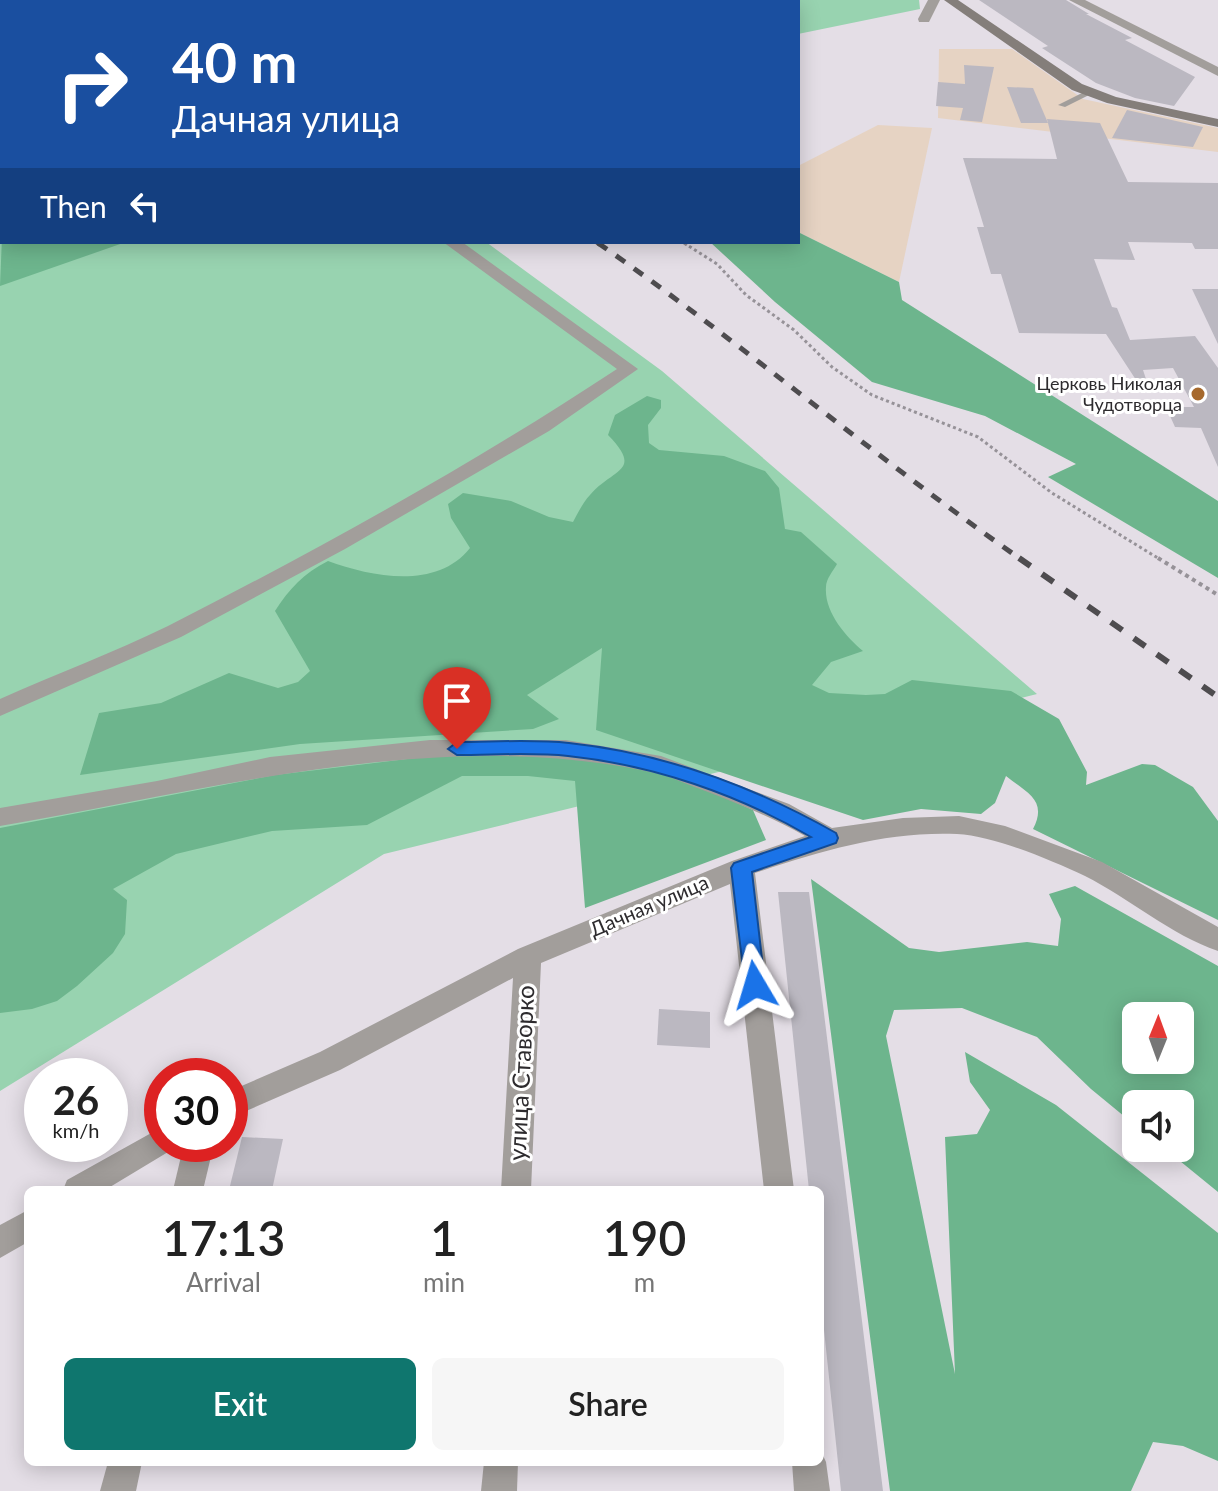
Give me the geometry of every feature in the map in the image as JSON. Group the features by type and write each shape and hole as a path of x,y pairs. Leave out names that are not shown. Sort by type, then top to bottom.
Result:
{"street":[{"path":"924,19 934,0"},
{"path":"950,0 1077,87 1112,100 1218,123"},
{"path":"1075,0 1218,72"},
{"path":"0,708 173,632 338,544 542,427 629,369 454,244"},
{"path":"0,817 157,790 270,766 430,749 566,749 661,765 780,810 829,838"},
{"name":"Дачная улица","path":"248,1097 330,1061 528,957 741,868 829,838 903,827 945,826 1005,835 1093,869 1218,940"},
{"path":"741,868 779,1186"},
{"name":"улица Ставорко","path":"516,1186 528,957"},
{"path":"85,1186 144,1151"},
{"path":"189,1186 195,1162"},
{"path":"0,1243 24,1227"},
{"path":"118,1491 124,1466"},
{"path":"499,1491 501,1466"},
{"path":"809,1466 812,1491"}],"lane":[{"path":"1062,105 1091,92"}],"path":[{"path":"685,244 717,264 746,295 794,330 832,367 872,395 978,437 1052,493 1218,595"}],"shaded area":[{"path":"939,49 1012,49 1083,99 1218,128 1218,152 938,118"},
{"path":"878,125 932,128 899,282 800,233 800,165"}],"green space":[{"path":"800,0 919,0 920,9 800,34"},
{"path":"800,233 899,282 902,300 1218,501 1218,578 1048,477 1076,464 985,416 872,382 775,302 712,244 800,244"},
{"path":"0,244 489,244 662,371 1037,694 384,854 53,1058 24,1058 24,1076 0,1091"},
{"path":"2,244 120,244 0,286"},
{"path":"647,396 661,400 661,408 648,425 649,443 659,450 724,456 765,471 779,488 785,529 801,532 837,564 826,584 828,605 849,638 863,651 831,662 812,685 829,693 866,695 885,694 912,680 1011,691 1059,719 1087,772 1086,785 1142,764 1155,765 1193,787 1218,821 1218,920 1033,829 1037,804 1006,776 995,803 981,814 921,809 863,820 596,730 602,648 527,695 559,719 533,729 300,744 80,775 99,713 161,703 229,673 278,688 298,682 310,671 275,611 298,582 328,561 384,575 422,575 440,570 470,548 451,518 448,504 463,493 511,501 549,517 573,522 587,498 624,463 619,447 608,435 615,415"},
{"path":"580,755 674,775 753,810 766,840 585,908 575,781 528,776 462,776 367,825 272,831 176,854 113,889 127,900 125,934 113,953 77,986 57,1001 32,1009 0,1013 0,828 275,775 432,756"},
{"path":"811,879 909,948 939,952 1027,942 1058,946 1061,919 1049,894 1075,886 1218,966 1218,1192 1181,1162 1194,1162 1194,1090 1122,1090 1122,1114 1037,1037 962,1008 894,1010 886,1036 955,1374 945,1137 977,1134 990,1110 970,1082 965,1052 1056,1105 1122,1157 1122,1162 1128,1162 1218,1233 1218,1461 1183,1446 1153,1442 1131,1491 890,1491"}],"building":[{"path":"979,0 1066,0 1132,38 1125,40 1195,77 1174,106 1135,98 1096,83 1042,48 1048,46"},
{"path":"964,65 994,67 982,122 960,120 963,108 936,106 938,82 965,84"},
{"path":"1007,87 1033,88 1048,123 1021,123"},
{"path":"1127,110 1203,127 1193,147 1112,138"},
{"path":"1047,119 1100,123 1128,182 1218,183 1218,249 1195,249 1192,243 1128,242 1135,260 1094,259 1112,307 1117,308 1130,340 1195,336 1218,368 1218,467 1201,428 1175,427 1166,407 1194,407 1173,368 1143,370 1146,379 1138,383 1106,334 1019,333 1001,274 991,274 977,227 984,227 963,158 1057,159"},
{"path":"1192,289 1218,289 1218,344"},
{"path":"778,892 809,892 883,1491 841,1491 824,1330 824,1186 809,1186"},
{"path":"659,1009 710,1012 710,1048 657,1045"},
{"path":"248,1137 283,1139 273,1186 230,1186 236,1162 248,1162"}],"railway":[{"path":"599,244 1022,560"},
{"path":"1019,558 1218,697"}],"place":[{"name":"Церковь Николая Чудотворца","path":"1198,394"}],"route":[{"path":"457,749 566,749 661,765 780,810 829,838 741,868 755,985"}]}
